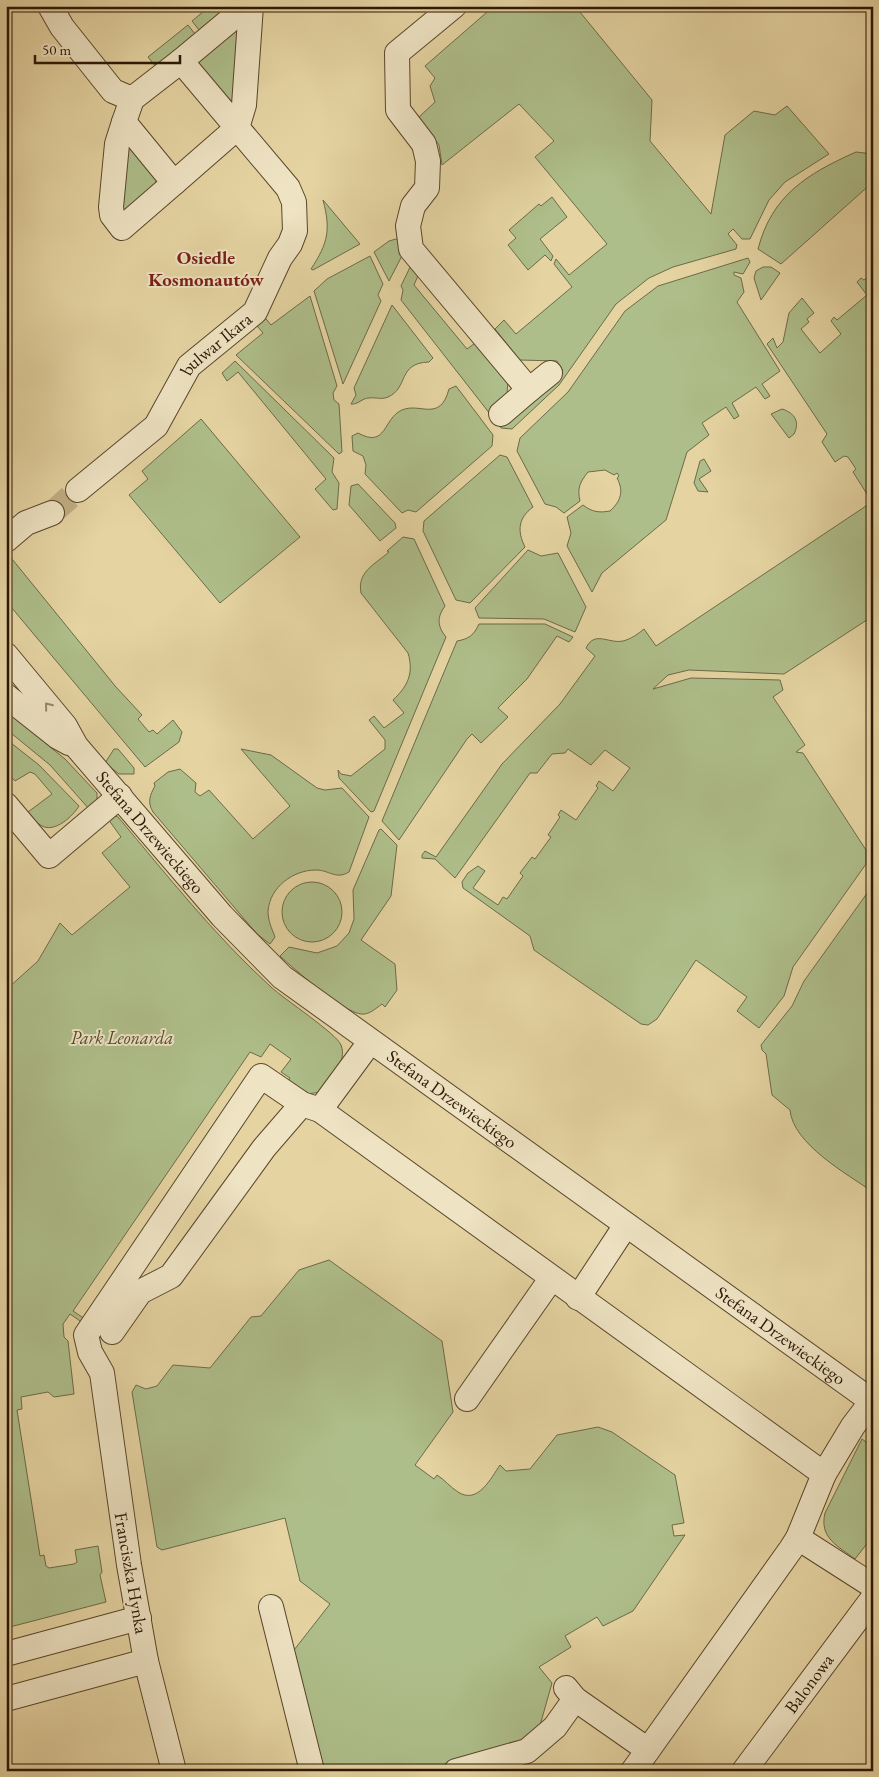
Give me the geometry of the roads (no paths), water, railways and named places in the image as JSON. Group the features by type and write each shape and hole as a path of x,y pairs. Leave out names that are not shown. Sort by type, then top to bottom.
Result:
{"street":[{"path":"50,6 62,27 113,91 132,99"},
{"path":"247,6 132,99 117,144 111,207 112,215 122,228 237,128 244,105 251,6"},
{"path":"454,6 397,54 398,110 424,144 428,160 427,188 413,206 408,226 410,249 529,390"},
{"name":"bulwar Ikara","path":"78,490 156,426 189,366 255,312 280,258 290,244 296,219 292,196 288,188 181,61"},
{"path":"124,122 174,183"},
{"path":"501,414 550,373"},
{"path":"6,540 26,523 52,513"},
{"name":"Stefana Drzewieckiego","path":"6,655 65,726 76,746 247,944 282,977 872,1401"},
{"name":"Stefana Drzewieckiego","path":"6,696 58,737 76,746"},
{"path":"6,805 49,856 120,796"},
{"path":"114,1316 140,1292 171,1276 264,1148 311,1107 370,1042"},
{"path":"114,1316 261,1076 311,1107 824,1474"},
{"path":"578,1298 626,1225"},
{"path":"467,1399 551,1278"},
{"name":"Franciszka Hynka","path":"114,1316 86,1335 90,1352 102,1373 122,1519 146,1661 174,1771"},
{"path":"633,1771 798,1538 824,1474 853,1426 872,1401"},
{"path":"798,1538 873,1586"},
{"name":"Balonowa","path":"744,1771 873,1598"},
{"path":"271,1607 312,1771"},
{"path":"6,1654 139,1618"},
{"path":"6,1699 146,1661"},
{"path":"456,1771 527,1751 556,1727 570,1693 648,1750"}],"tunnel":[{"path":"52,513 78,490"}],"district":[{"name":"Osiedle Kosmonautów","path":"206,268"}],"park label":[{"name":"Park Leonarda","path":"122,1038"}]}
